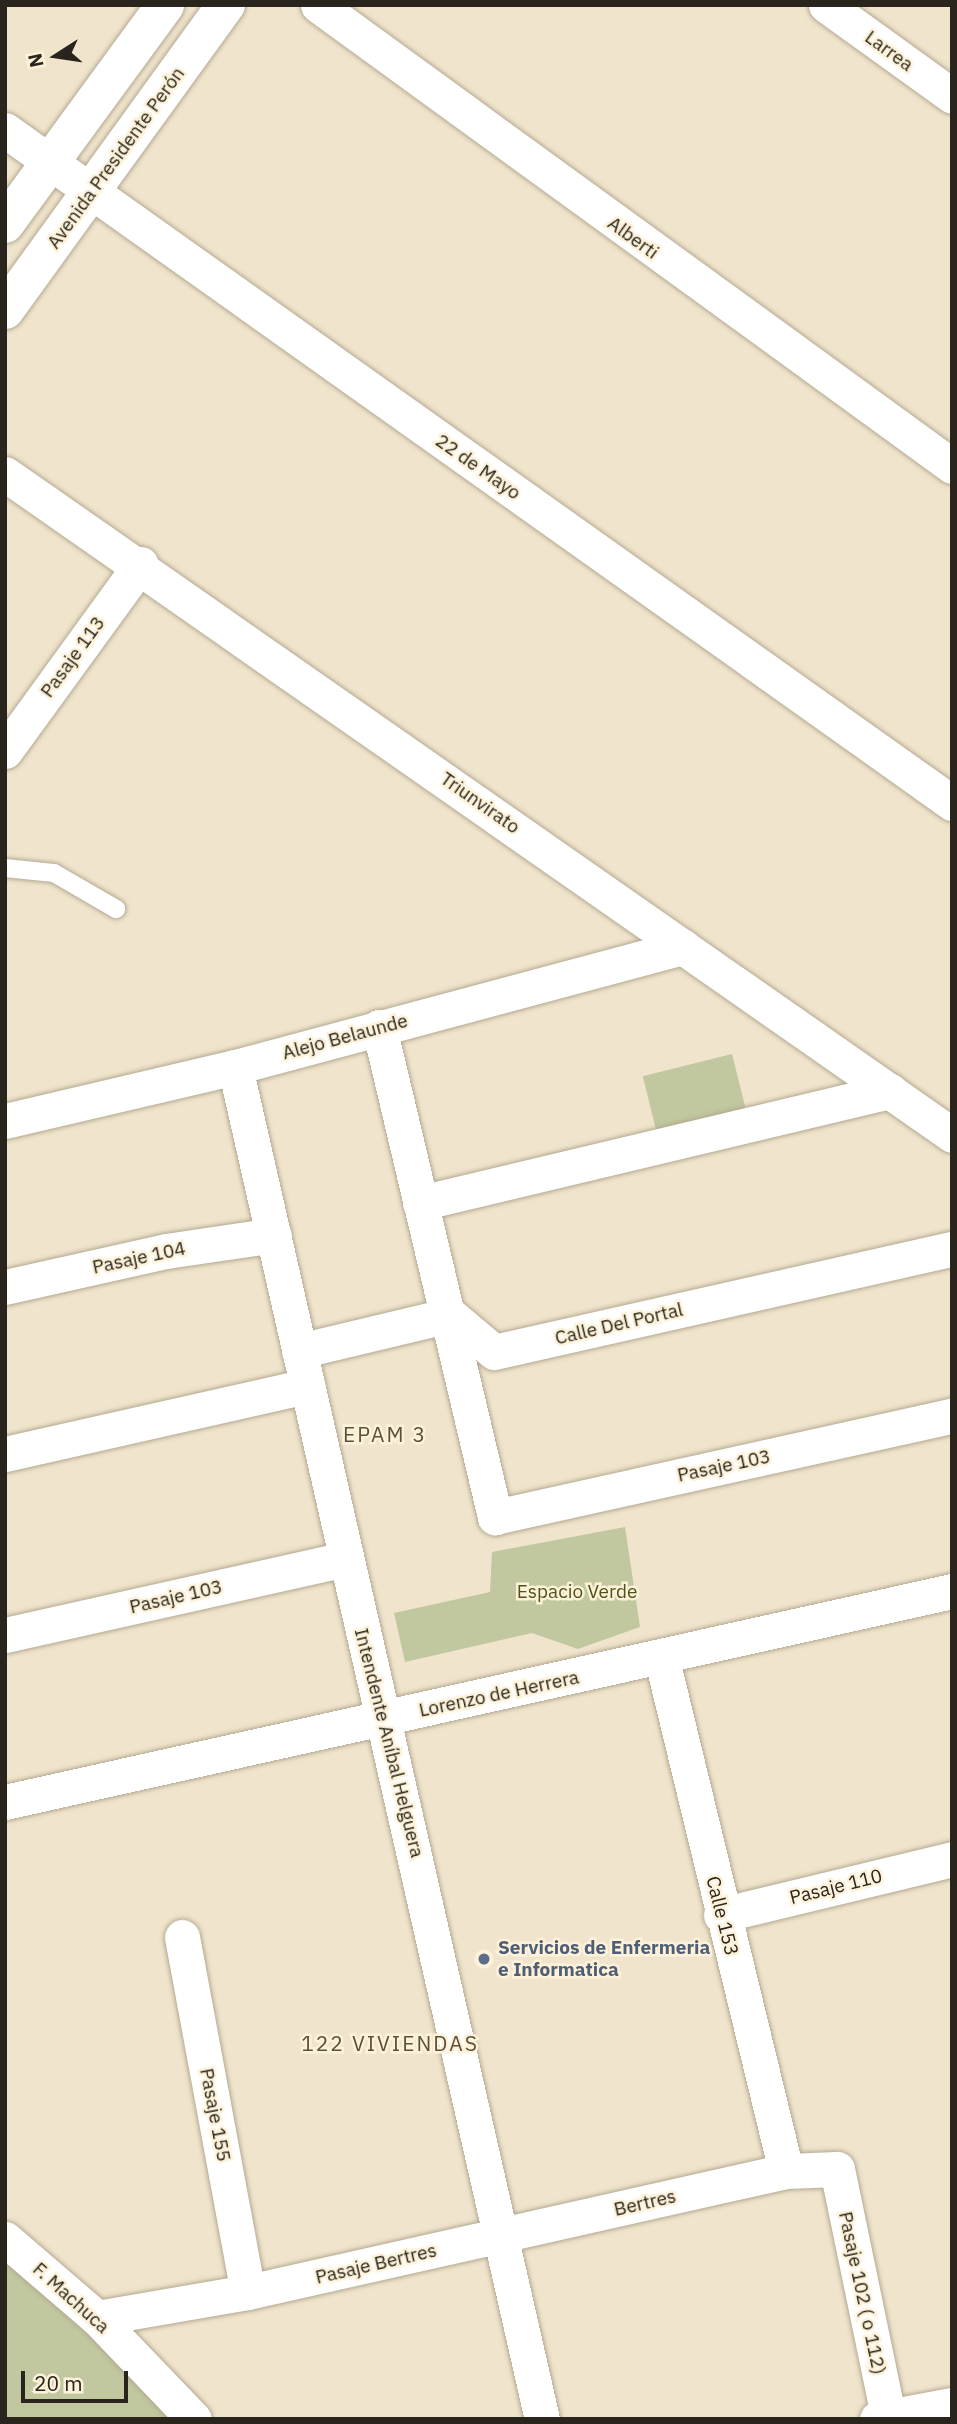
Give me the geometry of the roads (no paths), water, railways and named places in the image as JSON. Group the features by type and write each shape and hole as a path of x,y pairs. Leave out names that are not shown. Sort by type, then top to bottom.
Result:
{"main road":[{"path":"5,224 164,5"},
{"name":"Avenida Presidente Perón","path":"5,310 226,5"}],"street":[{"name":"Alberti","path":"318,5 952,466"},
{"name":"Larrea","path":"826,5 952,96"},
{"name":"22 de Mayo","path":"5,130 952,803"},
{"name":"Triunvirato","path":"5,474 141,564 683,947 875,1094 952,1135"},
{"name":"Pasaje 113","path":"5,751 141,564"},
{"name":"Alejo Belaunde","path":"5,1121 235,1067 683,947"},
{"path":"299,1351 450,1315 420,1203 379,1027"},
{"name":"Intendente Aníbal Helguera","path":"235,1067 381,1719 504,2235 542,2419"},
{"path":"420,1203 875,1094"},
{"name":"Pasaje 104","path":"5,1287 166,1251 274,1235"},
{"name":"Calle Del Portal","path":"450,1315 494,1352 952,1249"},
{"name":"Pasaje 103","path":"450,1315 495,1517 952,1416"},
{"path":"5,1454 307,1386"},
{"name":"Pasaje 103","path":"5,1634 346,1559"},
{"name":"Lorenzo de Herrera","path":"5,1802 662,1660 952,1591"},
{"name":"Calle 153","path":"662,1660 721,1915 786,2171"},
{"name":"Pasaje 110","path":"721,1915 952,1859"},
{"name":"Pasaje 155","path":"182,1937 248,2292"},
{"name":"Bertres","path":"504,2235 786,2171 836,2169"},
{"name":"Pasaje 102 ( o 112)","path":"836,2169 883,2417"},
{"name":"Pasaje Bertres","path":"248,2292 504,2235"},
{"name":"F. Machuca","path":"5,2239 97,2318 194,2419"},
{"path":"97,2318 248,2292"},
{"path":"883,2417 952,2405"}],"lane":[{"path":"5,868 54,873 116,909"}],"place":[{"name":"Servicios de Enfermeria e Informatica","path":"484,1959"}],"district":[{"name":"EPAM 3","path":"385,1434"},
{"name":"122 VIVIENDAS","path":"390,2043"}],"park label":[{"name":"Espacio Verde","path":"577,1592"}]}
